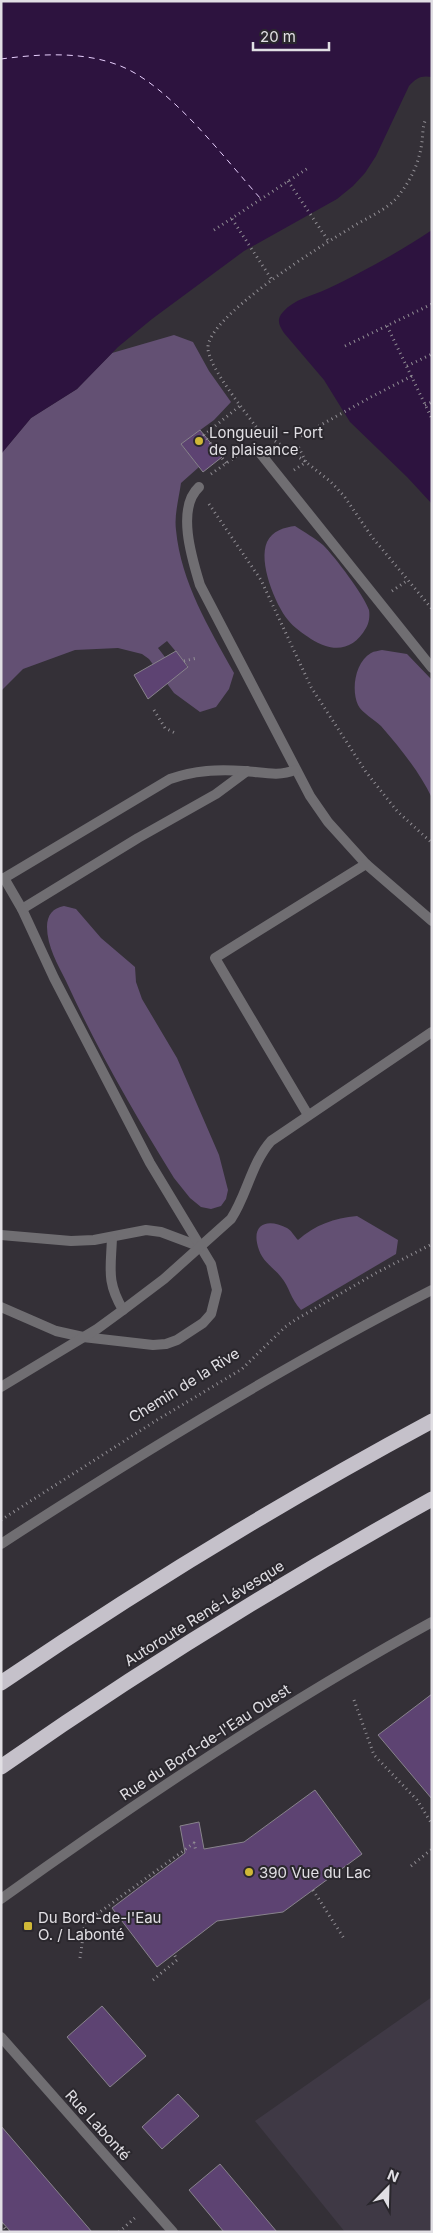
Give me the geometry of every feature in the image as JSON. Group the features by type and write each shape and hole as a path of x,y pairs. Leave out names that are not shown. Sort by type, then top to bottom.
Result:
{"highway":[{"path":"1,1683 108,1611 222,1540 432,1421"},
{"name":"Autoroute René-Lévesque","path":"1,1767 92,1705 245,1607 432,1499"}],"street":[{"path":"260,452 432,668"},
{"path":"199,488 191,498 187,513 192,555 200,585 295,770 328,822 366,864 432,921"},
{"path":"1,1307 42,1326 84,1337 153,1345 166,1344 177,1340 203,1323 211,1314 217,1290 211,1264 174,1206 54,978 22,909 3,879 170,779 202,770 248,771 274,774 295,770"},
{"path":"22,909 138,838 216,794 248,771"},
{"path":"308,1114 215,958 366,864"},
{"path":"1,1387 84,1337 124,1310 231,1219 263,1150 283,1131 432,1032"},
{"path":"1,1235 70,1241 112,1237 146,1230 161,1232 201,1246"},
{"path":"112,1237 111,1286 124,1310"},
{"path":"1,1544 98,1481 230,1400 351,1332 432,1290"},
{"name":"Rue du Bord-de-l'Eau Ouest","path":"1,1900 140,1802 224,1746 322,1685 432,1622"},
{"name":"Rue Labonté","path":"1,2037 173,2232"}],"path":[{"path":"258,440 264,436 211,361 208,344 211,336 227,318 272,280 329,242 384,209 398,196 414,170 418,159 425,121"},
{"path":"214,230 308,168"},
{"path":"288,181 329,242"},
{"path":"232,219 272,280"},
{"path":"346,346 432,304"},
{"path":"388,326 432,420"},
{"path":"407,366 432,354"},
{"path":"301,436 371,396 412,376"},
{"path":"425,405 432,402"},
{"path":"226,463 204,435 241,405"},
{"path":"270,439 306,462 344,496 372,537 432,609"},
{"path":"298,446 306,462"},
{"path":"206,469 211,474 247,449"},
{"path":"297,468 306,462"},
{"path":"209,504 261,580 312,687 366,772 397,811 432,843"},
{"path":"392,592 408,580"},
{"path":"184,661 197,658"},
{"path":"154,710 165,728 175,732"},
{"name":"Chemin de la Rive","path":"1,1520 157,1420 242,1369 295,1320 376,1273 432,1244"},
{"path":"354,1700 374,1755 417,1800 432,1824"},
{"path":"80,1958 85,1923 194,1843 196,1851"},
{"path":"411,1866 432,1849"},
{"path":"313,1890 345,1940"},
{"path":"153,1980 177,1960 174,1954"},
{"path":"2,2226 8,2232"}],"shaded area":[{"path":"1,1 432,1 432,77 425,76 419,78 409,86 376,156 365,173 353,186 337,199 244,251 152,319 118,347 77,389 31,418 1,454"},
{"path":"432,230 432,504 350,422 324,380 284,333 279,320 283,312 292,304 367,269"},
{"path":"174,335 193,342 209,371 231,402 214,420 181,444 199,467 181,483 176,518 179,549 190,586 215,639 234,673 229,689 216,707 200,712 174,693 149,659 142,654 118,648 75,650 23,669 1,691 1,454 31,418 77,389 112,353","holes":["167,641 188,666 178,674 158,648"]},
{"path":"295,526 323,545 349,576 366,603 369,610 367,626 361,636 349,645 335,648 311,639 290,623 273,594 266,571 265,550 267,542 275,532"},
{"path":"382,650 407,654 432,680 432,798 402,751 381,726 358,705 355,684 358,669 371,653"},
{"path":"64,906 76,909 101,938 135,967 136,982 142,999 177,1058 219,1155 228,1190 226,1199 221,1206 211,1209 201,1207 190,1198 174,1178 104,1057 56,962 47,934 49,916 57,908"},
{"path":"357,1216 398,1240 396,1254 301,1310 284,1281 261,1254 257,1241 258,1229 272,1223 289,1229 298,1240 311,1230 325,1223 340,1218"},
{"path":"432,1997 432,2232 345,2232 255,2121"}],"building":[{"path":"200,430 222,457 203,472 181,444"},
{"path":"176,651 188,667 148,699 134,675"},
{"path":"432,1694 432,1799 378,1735"},
{"name":"390 Vue du Lac","path":"315,1790 362,1854 283,1912 217,1921 157,1967 112,1908 185,1853 180,1826 199,1822 204,1849 244,1842"},
{"path":"102,2006 146,2056 110,2087 67,2037"},
{"path":"178,2094 199,2116 162,2149 142,2127"},
{"path":"1,2126 92,2232 11,2232 1,2221"},
{"path":"220,2164 277,2232 224,2232 189,2190"}],"ferry route":[{"path":"1,59 45,55 89,57 118,65 137,75 157,88 176,105 261,199"}],"place":[{"name":"Longueuil - Port de plaisance","path":"199,441"},
{"name":"390 Vue du Lac","path":"249,1872"},
{"name":"Du Bord-de-l'Eau O. / Labonté","path":"28,1926"}]}
